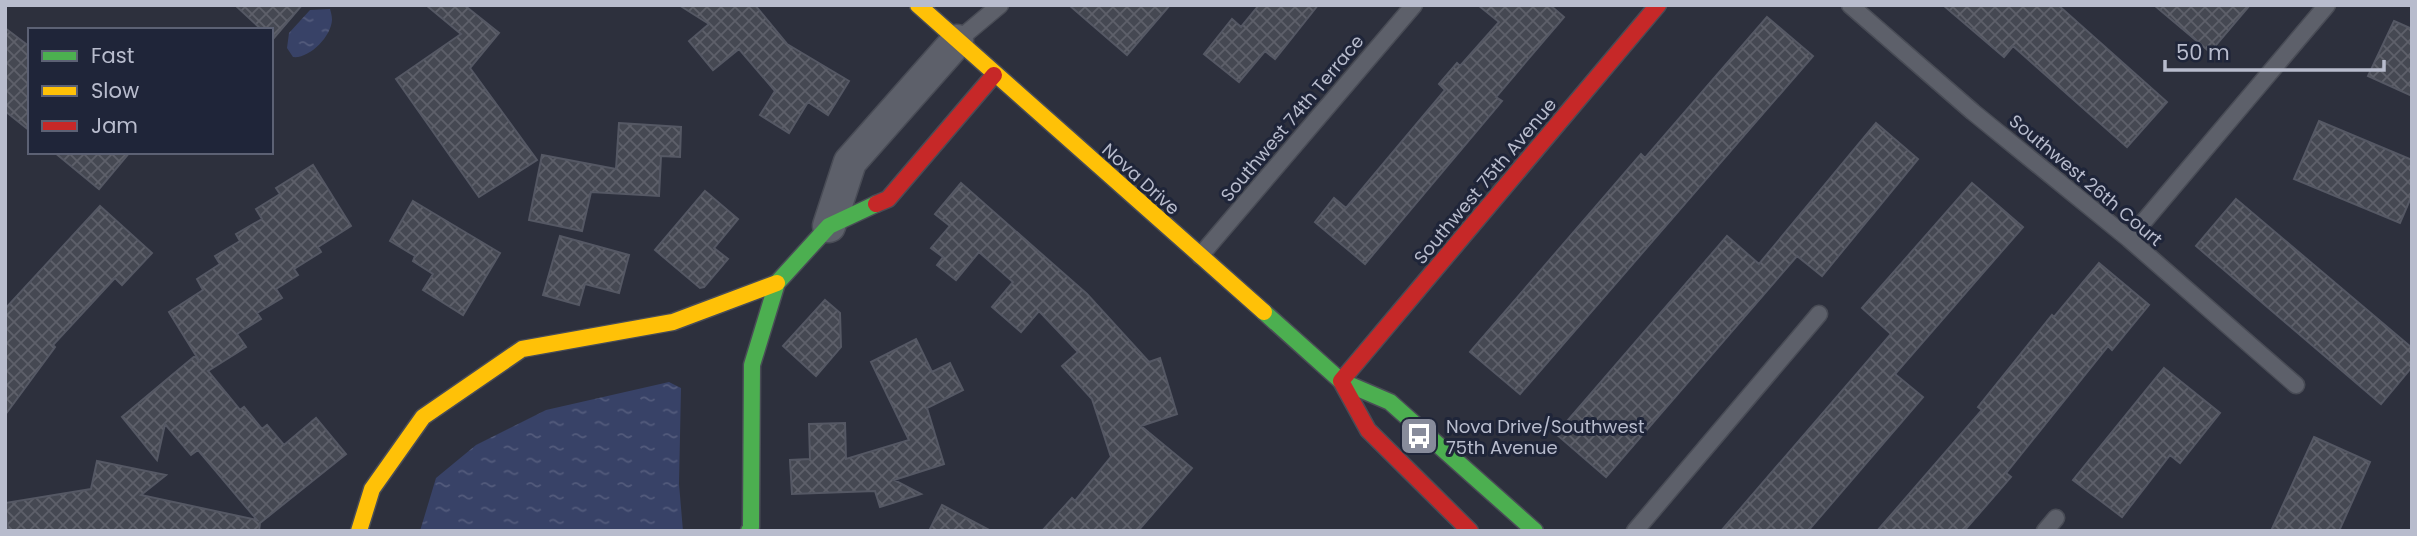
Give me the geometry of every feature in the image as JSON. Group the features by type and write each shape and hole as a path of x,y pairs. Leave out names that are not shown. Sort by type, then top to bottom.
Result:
{"street":[{"name":"Nova Drive","path":"918,5 1341,381 1390,402 1535,531"},
{"name":"Southwest 75th Avenue","path":"1341,381 1658,5"},
{"path":"829,226 850,162 957,40"},
{"path":"749,531 752,365 777,283 829,226 888,199 995,75"},
{"path":"359,531 372,489 423,417 522,349 673,323 777,283"},
{"name":"Nova Drive","path":"1341,381 1368,429 1470,531"}],"lane":[{"path":"957,40 1000,5"},
{"name":"Southwest 74th Terrace","path":"1200,256 1414,5"},
{"name":"Southwest 26th Court","path":"1850,5 1973,112 2129,239 2296,385"},
{"path":"2129,239 2327,5"},
{"path":"1635,531 1819,314"},
{"path":"2045,531 2056,518"}],"water":[{"path":"330,9 331,27 323,40 312,51 293,57 287,48 289,33 310,10"},
{"path":"669,382 681,388 679,484 683,531 420,531 436,478 476,445 546,410"}],"building":[{"path":"235,5 302,5 273,39 273,28 260,28"},
{"path":"426,5 464,5 499,33 470,68 537,160 479,197 396,79 461,34"},
{"path":"679,5 755,5 787,44 849,81 828,115 808,102 789,133 760,115 775,91 739,49 713,70 689,41 709,24"},
{"path":"1069,5 1170,5 1127,55"},
{"path":"1259,5 1318,5 1275,59 1265,51 1239,82 1204,54 1232,19 1241,27"},
{"path":"1478,5 1550,5 1564,17 1496,97 1502,101 1365,264 1315,222 1334,198 1346,208 1445,90 1439,84 1457,63 1460,66 1499,22"},
{"path":"1943,5 2058,5 2167,102 2127,147 2013,46 2004,57"},
{"path":"2154,5 2250,5 2210,52"},
{"path":"1767,17 1813,56 1520,394 1470,352 1641,154 1645,158"},
{"path":"2394,21 2412,29 2412,96 2368,76"},
{"path":"5,28 28,45 28,129 5,111"},
{"path":"2319,121 2412,160 2412,195 2400,223 2294,179"},
{"path":"619,123 681,127 680,157 661,156 659,196 591,192 582,231 529,220 542,155 616,169"},
{"path":"1876,123 1918,159 1822,276 1797,256 1606,477 1556,434 1727,236 1759,264"},
{"path":"56,154 128,154 99,189"},
{"path":"313,165 351,226 318,247 321,252 294,269 298,275 276,289 282,298 257,313 261,319 237,334 246,347 208,371 240,410 244,407 262,429 267,425 284,445 316,418 346,454 260,523 259,531 8,531 5,503 91,489 97,461 166,475 141,495 257,520 198,450 191,455 165,424 157,460 122,417 195,356 200,362 169,312 203,290 197,279 220,264 215,256 240,241 236,234 262,219 256,209 280,194 276,188"},
{"path":"961,183 1087,294 1149,362 1160,358 1177,414 1141,426 1192,468 1138,531 1042,531 1072,498 1075,501 1111,457 1092,399 1062,366 1078,352 1039,311 1021,332 992,307 1013,282 979,252 956,280 937,265 943,257 931,248 950,226 935,214"},
{"path":"1972,183 2023,227 1895,374 1923,397 1808,531 1721,531 1891,334 1862,308"},
{"path":"705,191 738,219 714,248 728,259 704,287 700,288 655,250"},
{"path":"2236,199 2412,348 2412,367 2381,404 2196,246"},
{"path":"413,201 500,253 463,315 423,290 433,274 413,261 415,256 390,241"},
{"path":"100,206 152,253 122,285 115,278 53,345 55,347 5,415 5,309"},
{"path":"560,236 629,255 619,293 585,284 579,305 543,295"},
{"path":"2099,263 2149,305 2112,350 2108,346 2006,473 2011,477 1964,531 1877,531 1982,410 1978,407 2052,315 2054,317"},
{"path":"825,300 840,313 841,347 816,376 783,346"},
{"path":"916,339 932,372 950,363 963,390 927,408 944,464 894,480 921,494 880,507 875,491 792,494 790,460 810,459 809,424 845,423 846,459 909,440 871,362"},
{"path":"2164,368 2220,413 2180,463 2170,455 2122,517 2073,480"},
{"path":"2314,437 2370,462 2339,531 2271,531"},
{"path":"942,505 991,531 929,531"}],"traffic: fast":[{"path":"749,531 752,365 777,283 829,226 876,204"},
{"path":"1264,312 1341,381 1390,402 1535,531"}],"traffic: slow":[{"path":"918,5 1264,312"},
{"path":"359,531 372,489 423,417 522,349 673,322 777,283"}],"traffic: jam":[{"path":"1341,381 1658,5"},
{"path":"876,204 888,199 994,75"},
{"path":"1341,381 1368,430 1470,531"}],"place":[{"name":"Nova Drive/Southwest 75th Avenue","path":"1419,436"}]}
